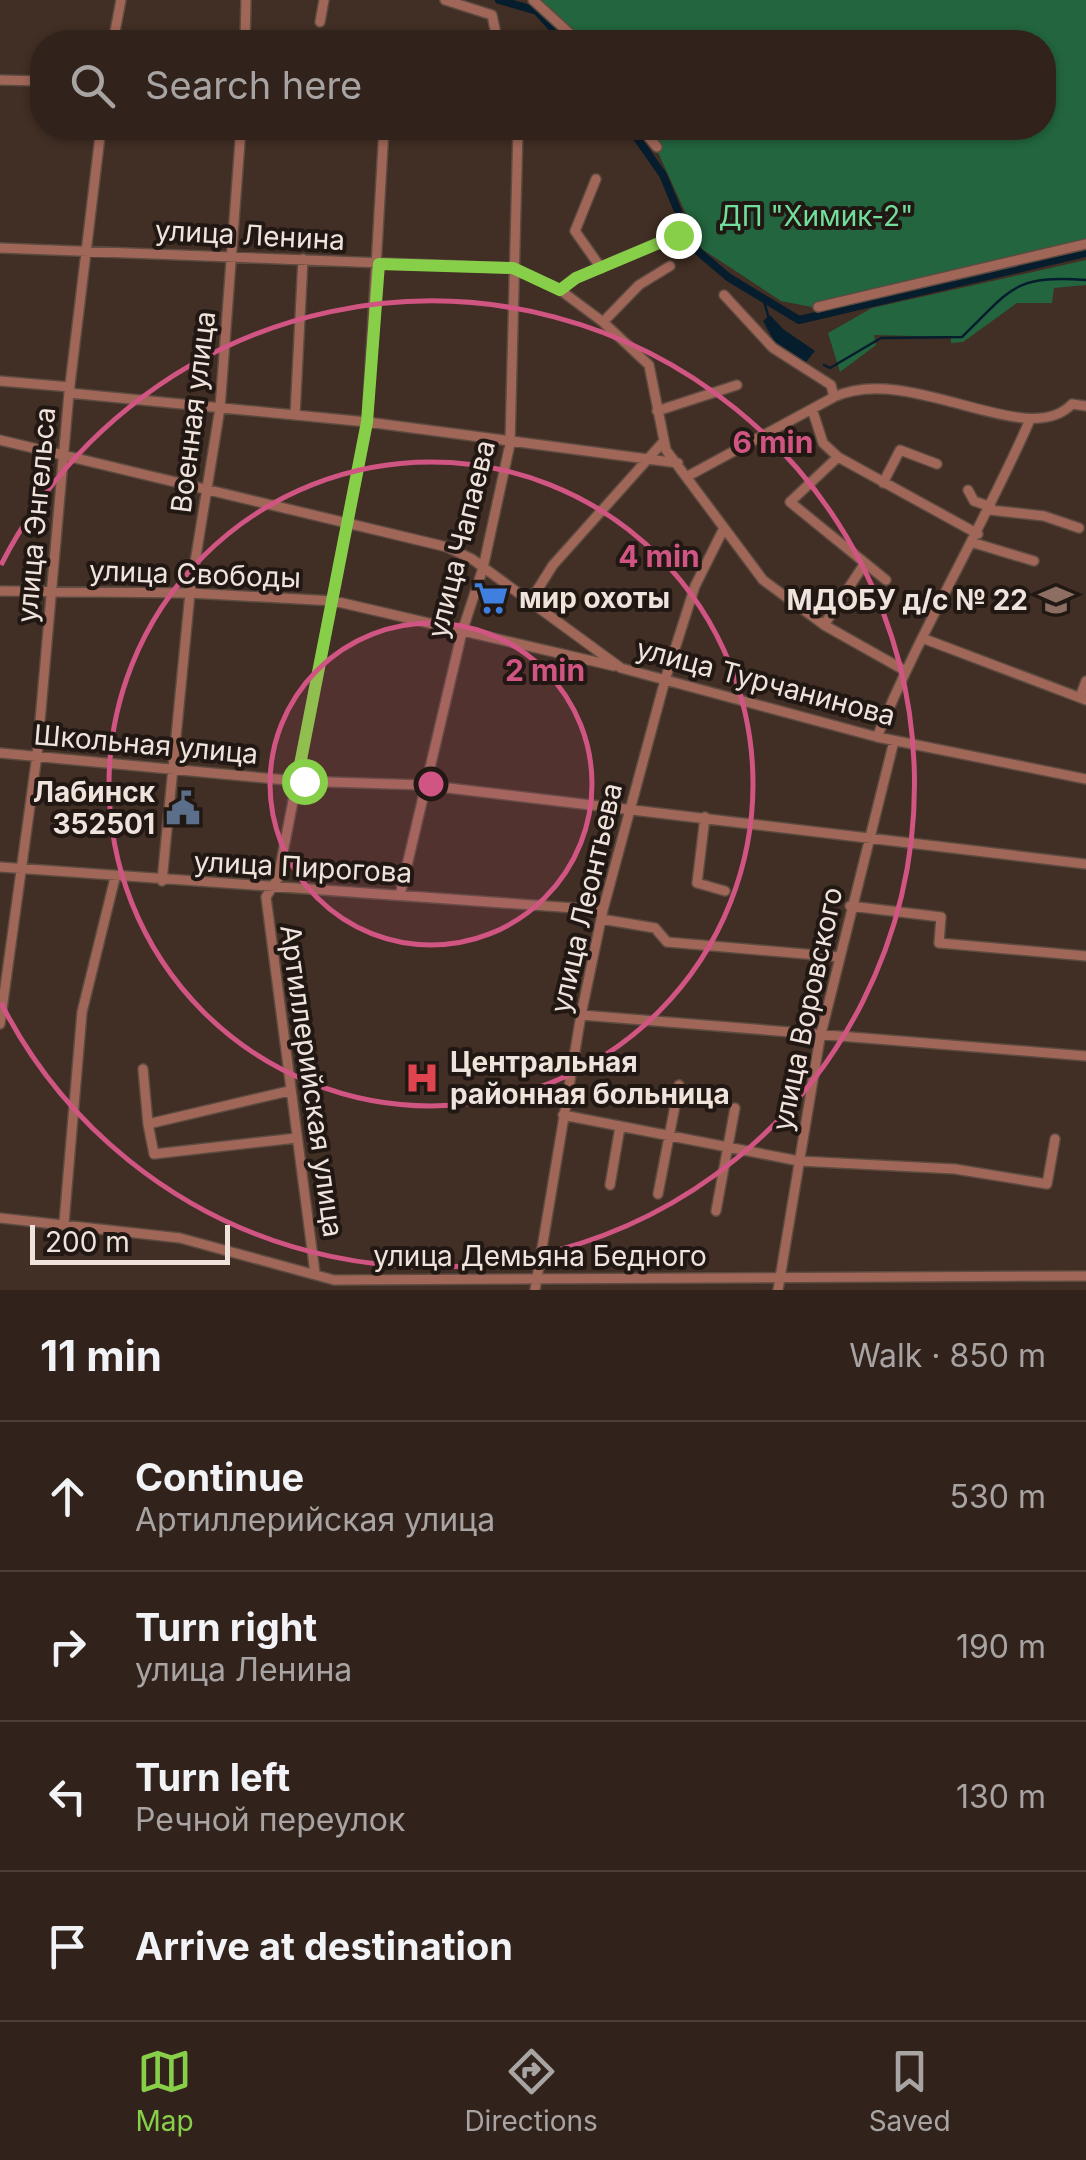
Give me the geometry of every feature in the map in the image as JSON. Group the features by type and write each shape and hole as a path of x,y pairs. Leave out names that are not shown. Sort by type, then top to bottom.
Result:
{"street":[{"path":"115,30 121,0"},
{"path":"245,30 246,0"},
{"path":"320,22 324,0"},
{"path":"445,0 492,15 495,30"},
{"path":"533,0 565,30"},
{"path":"0,80 30,80"},
{"name":"улица Энгельса","path":"0,1024 18,868 37,755 70,390 100,140"},
{"name":"Военная улица","path":"162,881 190,593 220,408 240,140"},
{"name":"Артиллерийская улица","path":"315,1273 266,897 274,888 297,780 367,422 384,140"},
{"name":"улица Чапаева","path":"400,895 462,632 484,568 510,444 518,140"},
{"path":"651,140 657,147"},
{"path":"596,179 575,231 601,268"},
{"path":"560,290 678,235"},
{"path":"818,307 1086,244"},
{"name":"улица Ленина","path":"0,248 513,268 560,290 604,322 649,366 664,441 763,580 824,624 904,670"},
{"path":"295,415 303,259"},
{"path":"604,322 639,286 670,266"},
{"path":"724,296 773,348 831,385 834,398"},
{"path":"0,381 367,422 678,464"},
{"path":"658,411 737,385"},
{"path":"688,476 852,389 901,388 1028,422 1061,416 1072,404 1086,406"},
{"path":"813,412 823,443 838,457 976,538 1034,561"},
{"path":"878,737 904,670 976,538 1028,422"},
{"name":"улица Турчанинова","path":"0,440 447,547 484,568 621,668 878,737 1086,780"},
{"path":"529,603 553,565 664,441"},
{"path":"883,483 900,450 937,464"},
{"path":"838,457 790,502 886,580"},
{"path":"968,490 974,501 990,509 1044,516 1079,528"},
{"name":"улица Леонтьева","path":"534,1290 602,914 664,680 695,586 724,528"},
{"path":"824,624 865,563"},
{"name":"улица Свободы","path":"0,592 190,593 334,601 621,668"},
{"path":"922,638 1083,698 1086,680"},
{"name":"улица Воровского","path":"778,1290 820,1038 894,740"},
{"name":"Школьная улица","path":"0,753 297,780 423,785 1086,864"},
{"path":"706,816 697,883 725,891"},
{"name":"улица Пирогова","path":"0,867 400,895 602,914 655,928 666,942 840,957"},
{"path":"64,1223 82,1012 115,878"},
{"path":"850,906 941,917 939,943 1086,956"},
{"path":"581,1015 820,1038 1086,1056"},
{"path":"142,1069 154,1154 297,1138"},
{"path":"658,1194 679,1085"},
{"path":"148,1124 289,1091"},
{"path":"716,1211 735,1108"},
{"path":"563,1115 799,1161 955,1169 1048,1184 1055,1139"},
{"path":"610,1185 620,1127"},
{"name":"улица Демьяна Бедного","path":"0,1218 180,1238 315,1273 334,1285 537,1278 1086,1276"}],"green space":[{"name":"ДП \"Химик-2\"","path":"531,0 1086,0 1086,245 817,308 781,301 702,249 650,140 1056,140 1056,30 564,30"},
{"path":"1086,260 1086,285 1054,288 1052,303 1017,303 963,342 951,343 951,337 874,335 876,345 840,372 828,333 872,308"}],"water":[{"path":"770,315 815,351 806,362 774,341 763,321"}],"waterway":[{"path":"499,0 537,11 554,30"},
{"path":"638,140 663,175 693,247 728,277 799,320 1086,253"},
{"path":"824,365 830,368 881,338 962,337 1004,297 1027,283 1086,280"},
{"path":"764,301 769,319"}],"place":[{"name":"мир охоты","path":"491,598"},
{"name":"МДОБУ д/с № 22","path":"1056,600"},
{"name":"Лабинск 352501","path":"183,808"},
{"name":"Центральная районная больница","path":"422,1078"}],"route":[{"path":"304,781 297,780 367,422 379,264 513,268 560,290 576,278 678,235"}]}
